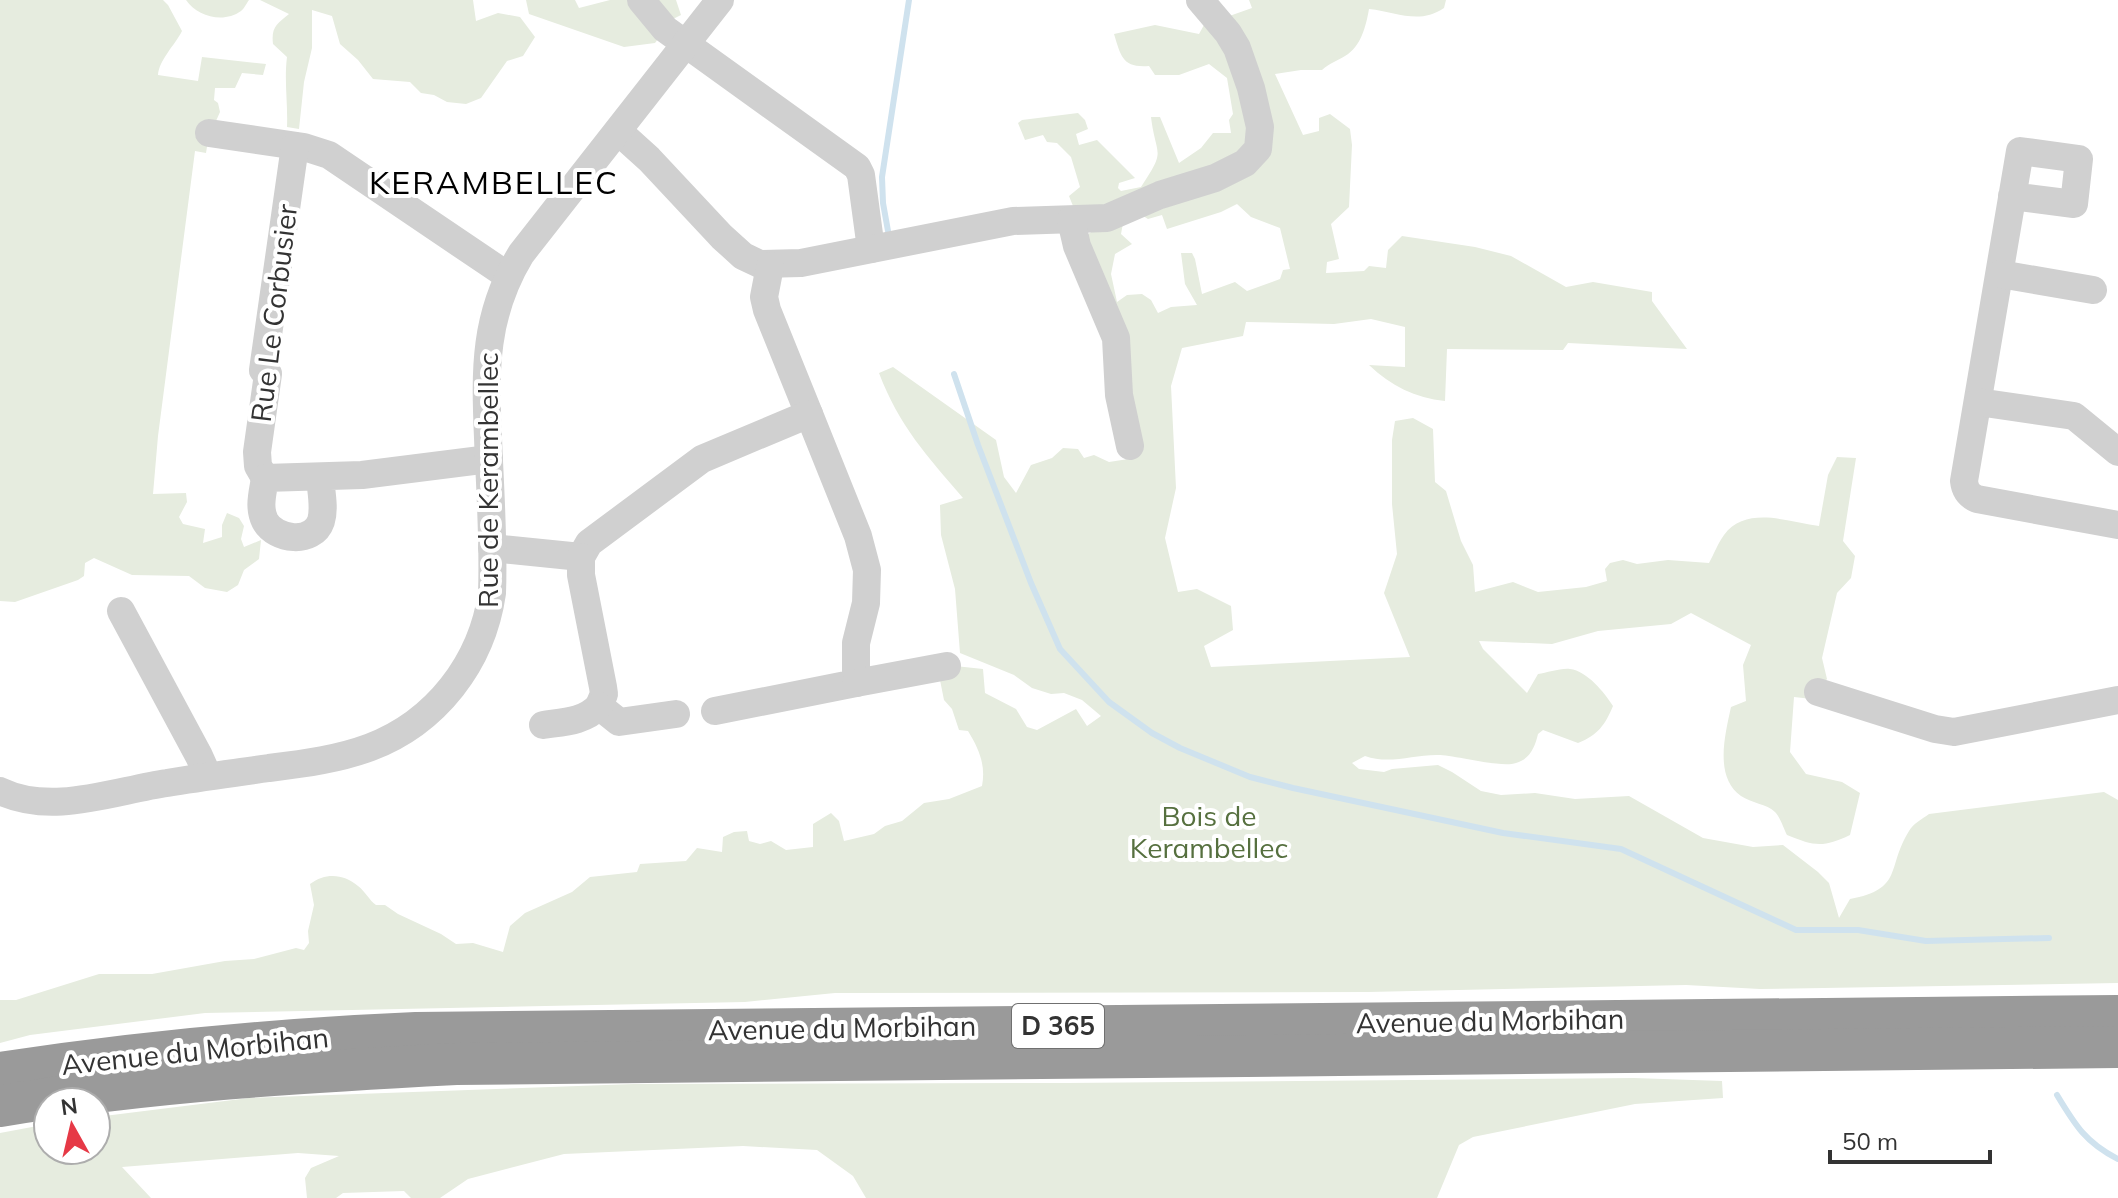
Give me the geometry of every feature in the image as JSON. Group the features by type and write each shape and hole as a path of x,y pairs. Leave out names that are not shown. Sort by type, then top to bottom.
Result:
{"highway":[{"name":"Avenue du Morbihan","path":"0,1073 176,1049 416,1033 2118,1016"},
{"name":"Avenue du Morbihan","path":"0,1106 96,1092 225,1079 456,1064 2118,1047"}],"street":[{"path":"641,0 656,21 857,167 861,175 871,249"},
{"name":"Rue de Kerambellec","path":"0,791 17,798 46,803 344,757 386,742 421,720 458,679 483,632 492,593 488,347 497,301 521,254 720,0"},
{"path":"618,131 743,256 770,266 801,263 1013,221 1115,216 1160,195 1215,178 1245,163 1258,149 1260,127 1237,48 1200,0"},
{"path":"209,133 295,146 318,151 343,162 508,276"},
{"name":"Rue Le Corbusier","path":"295,146 263,370 268,374 257,452 258,466 265,478 262,508 267,524 281,535 293,537 308,536 316,530 320,523 320,478"},
{"path":"2012,196 1964,487 1971,497 2118,525"},
{"path":"1071,220 1077,246 1116,338 1119,395 1130,446"},
{"path":"770,266 764,297 767,310 858,536 867,570 866,603 856,643 856,683"},
{"path":"2000,274 2093,290"},
{"path":"1978,402 2074,416 2118,452"},
{"path":"543,725 579,719 599,706 604,694 581,575 581,557 589,543 702,459 809,414"},
{"path":"265,478 385,473 489,459"},
{"path":"492,548 581,557"},
{"path":"121,611 208,776"},
{"path":"715,711 947,666"},
{"path":"1818,692 1935,729 1954,732 2118,700"},
{"path":"599,706 619,722 676,714"}],"green space":[{"path":"0,0 163,0 182,31 164,58 158,75 198,81 202,57 266,64 263,75 242,73 235,88 215,88 214,100 220,112 216,121 211,121 206,153 195,151 153,494 186,493 187,502 179,517 183,524 205,529 203,543 222,537 222,525 227,513 239,518 244,526 241,539 244,547 261,540 259,559 244,570 238,585 227,592 205,588 189,576 132,575 94,558 85,563 84,576 78,580 15,602 0,601"},
{"path":"186,0 249,0 234,15 219,17 203,14"},
{"path":"260,0 473,0 476,21 498,13 520,17 535,37 523,56 507,61 481,98 466,104 447,102 421,93 410,82 373,79 340,44 332,16 312,10 312,48 304,82 299,129 287,127 287,57 273,44 276,26 289,14"},
{"path":"526,0 575,0 579,8 610,0 676,0 681,15 673,19 655,43 624,47 529,14"},
{"name":"Bois de Kerambellec","path":"1249,0 1446,0 1444,8 1426,16 1369,9 1359,42 1351,52 1322,70 1275,74 1303,135 1319,131 1319,118 1330,114 1350,129 1349,207 1331,224 1339,259 1327,262 1326,273 1364,271 1369,266 1386,268 1388,250 1402,236 1475,247 1511,256 1566,287 1593,282 1652,292 1652,301 1687,349 1568,343 1563,350 1447,349 1445,401 1404,390 1369,365 1405,367 1405,327 1371,319 1334,324 1246,322 1243,336 1182,348 1171,386 1176,488 1165,538 1178,592 1197,589 1231,606 1233,630 1204,646 1211,667 1410,657 1384,593 1397,554 1392,504 1395,421 1413,418 1433,429 1435,482 1446,491 1461,541 1473,565 1475,592 1513,582 1538,592 1586,587 1607,581 1605,569 1610,563 1623,560 1637,564 1668,560 1709,563 1722,538 1744,520 1782,519 1819,526 1828,475 1837,457 1856,458 1843,541 1855,556 1851,578 1837,593 1822,658 1827,679 1812,699 1794,697 1790,752 1806,774 1842,782 1860,793 1850,835 1818,844 1787,835 1775,812 1741,796 1733,788 1724,767 1724,742 1731,707 1746,701 1743,665 1751,645 1691,613 1671,624 1598,631 1552,644 1479,641 1483,649 1527,693 1538,674 1562,669 1583,674 1594,683 1613,706 1600,729 1578,743 1543,730 1528,755 1521,761 1509,764 1440,755 1384,760 1365,756 1352,763 1359,769 1384,772 1438,765 1481,791 1501,795 1535,793 1575,799 1629,796 1703,838 1753,847 1783,845 1829,883 1839,918 1850,899 1867,895 1886,883 1909,831 1929,814 2104,792 2118,800 2118,983 1760,989 1686,985 1368,992 835,993 745,1002 205,1013 30,1035 0,1043 0,1000 16,1000 99,974 152,974 254,959 296,948 304,950 309,943 308,931 314,905 310,884 322,878 335,876 347,879 376,905 385,905 456,944 473,943 503,952 510,926 525,913 572,892 590,877 637,872 640,864 686,861 697,848 722,852 723,837 734,832 747,831 749,841 760,844 771,841 786,850 813,847 813,824 831,813 839,821 844,841 874,834 885,826 902,821 924,803 949,799 982,786 983,771 978,751 968,731 959,730 952,709 944,700 940,680 955,666 983,669 985,693 1016,709 1027,727 1037,730 1076,709 1087,726 1101,716 1082,700 1064,693 1051,694 1032,688 1014,675 960,653 955,589 941,535 940,505 963,498 905,425 879,373 893,367 996,440 1004,477 1016,493 1031,465 1052,458 1063,448 1078,449 1084,458 1094,455 1109,462 1135,458 1133,423 1080,239 1093,231 1123,223 1121,234 1132,244 1115,254 1111,274 1117,302 1127,295 1142,294 1151,300 1158,313 1171,307 1197,305 1185,284 1181,253 1192,253 1202,294 1235,282 1247,291 1280,279 1283,270 1290,269 1280,228 1251,217 1237,204 1167,229 1162,215 1148,219 1137,212 1073,206 1069,196 1080,187 1071,157 1057,143 1047,142 1043,135 1025,140 1018,123 1078,113 1088,129 1076,134 1079,145 1097,140 1135,178 1119,183 1121,191 1141,187 1158,153 1151,117 1160,117 1179,163 1201,148 1213,133 1231,133 1229,120 1233,114 1227,78 1209,64 1179,75 1155,75 1149,66 1134,65 1124,59 1114,34 1155,25 1199,34 1204,25 1252,8"},
{"path":"1634,1078 1722,1081 1723,1098 1635,1104 1473,1137 1459,1145 1437,1198 866,1198 853,1176 817,1150 743,1146 564,1154 468,1179 440,1198 411,1198 404,1191 307,1198 305,1178 311,1168 339,1156 298,1153 122,1167 151,1198 0,1198 0,1133 32,1127 32,1166 112,1166 112,1115 249,1098 634,1084"}],"waterway":[{"path":"888,231 882,177 909,0"},
{"path":"954,374 1031,583 1060,649 1109,702 1152,733 1180,748 1250,777 1293,788 1503,833 1621,849 1796,930 1858,930 1926,941 2049,938"},
{"path":"2057,1095 2082,1132 2118,1159"}],"district":[{"name":"KERAMBELLEC","path":"494,183"}]}
